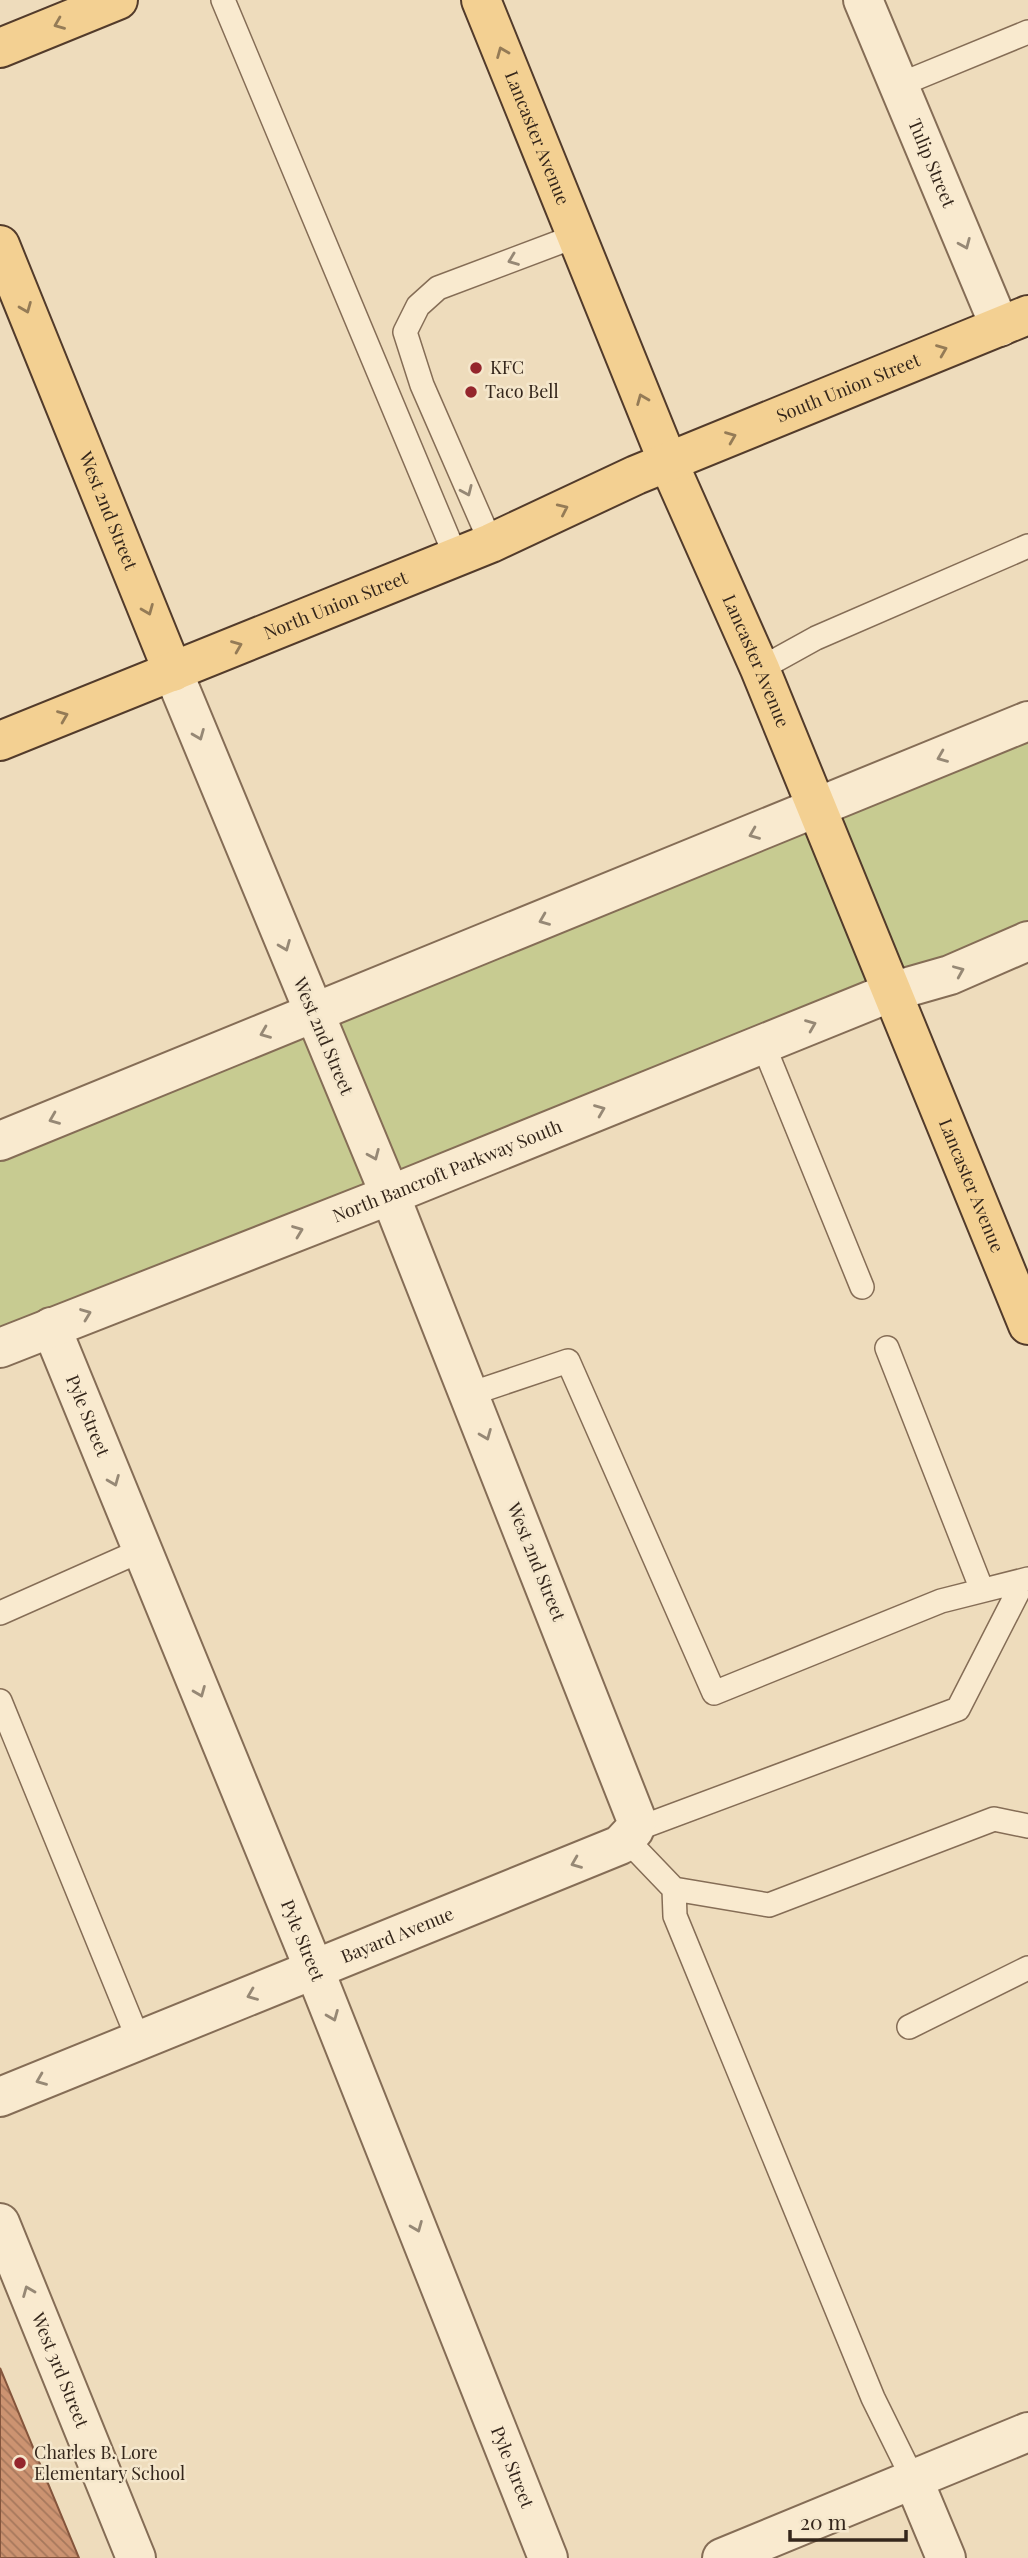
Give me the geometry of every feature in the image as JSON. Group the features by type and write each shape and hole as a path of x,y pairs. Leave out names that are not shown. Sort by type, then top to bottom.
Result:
{"main road":[{"path":"0,48 118,0"},
{"name":"Lancaster Avenue","path":"481,0 668,462 760,669 894,991 1028,1325"},
{"name":"West 2nd Street","path":"0,245 173,672"},
{"name":"South Union Street","path":"668,462 1014,321"},
{"name":"North Union Street","path":"0,741 491,543 668,462"}],"street":[{"name":"Tulip Street","path":"863,0 899,85 1014,321"},
{"name":"West 2nd Street","path":"173,672 390,1195 635,1809 637,1821 631,1835"},
{"path":"0,1141 1028,721"},
{"path":"988,738 1028,755"},
{"name":"North Bancroft Parkway South","path":"0,1348 390,1195 894,991 950,975 1028,941"},
{"name":"Pyle Street","path":"51,1327 314,1969 548,2558"},
{"name":"Bayard Avenue","path":"0,2097 314,1969 631,1835"},
{"name":"West 3rd Street","path":"0,2222 136,2558"},
{"path":"722,2558 1028,2432"},
{"path":"913,2479 946,2558"}],"lane":[{"path":"223,0 456,557"},
{"path":"899,85 1028,32"},
{"path":"491,543 422,385 405,332 418,306 438,288 576,236"},
{"path":"760,669 816,638 1028,546"},
{"path":"763,1044 862,1287"},
{"path":"887,1348 982,1590"},
{"path":"470,1394 568,1361 714,1693 941,1601 1026,1579"},
{"path":"0,1613 142,1550"},
{"path":"913,2479 873,2398 675,1916 674,1889 631,1835 958,1709 1026,1579"},
{"path":"0,1701 139,2041"},
{"path":"674,1889 769,1905 994,1819 1028,1826"},
{"path":"909,2026 1028,1968"}],"green space":[{"path":"1028,721 1028,941 0,1348 0,1141"}],"building":[{"name":"Charles B. Lore Elementary School","path":"0,2368 79,2558 0,2558"}],"place":[{"name":"KFC","path":"476,368"},
{"name":"Taco Bell","path":"471,392"},
{"name":"Charles B. Lore Elementary School","path":"20,2463"}]}
